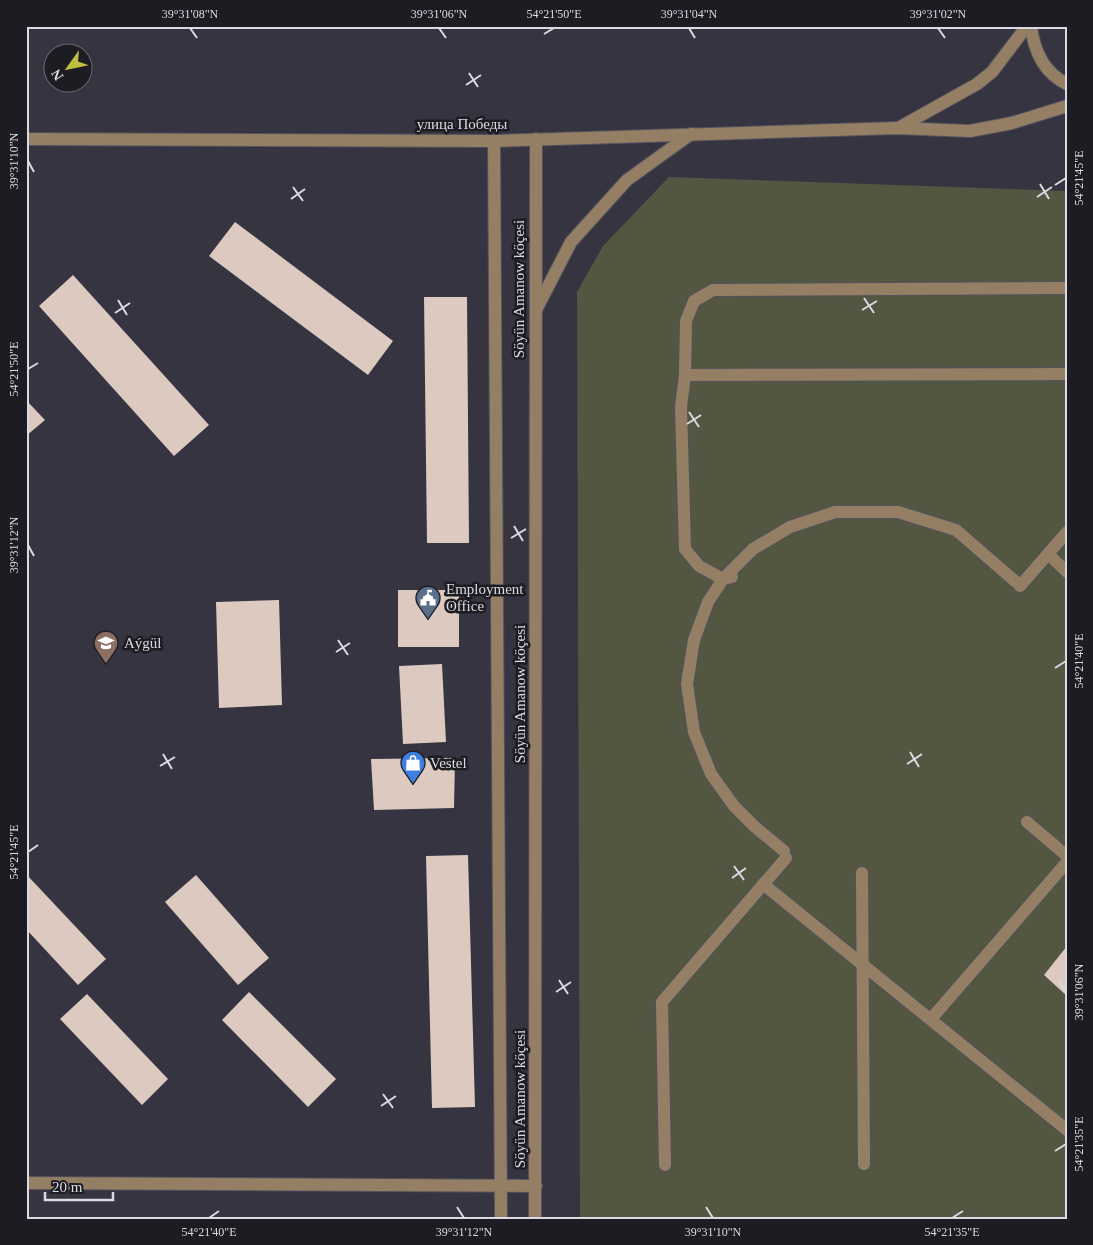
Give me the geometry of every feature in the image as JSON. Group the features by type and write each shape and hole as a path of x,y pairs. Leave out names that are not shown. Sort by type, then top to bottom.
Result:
{"street":[{"path":"898,128 977,84 992,72 1027,26"},
{"path":"1031,26 1033,44 1043,64 1058,80 1067,84"},
{"name":"улица Победы","path":"26,139 494,142 536,139 898,128 970,131 1012,123 1067,106"},
{"path":"536,310 571,242 627,180 691,134"},
{"name":"Söyün Amanow köçesi","path":"535,1219 536,139"},
{"name":"Söyün Amanow köçesi","path":"494,142 501,1219"},
{"path":"729,577 699,566 686,550 681,407 685,375 686,320 694,301 713,290 1067,288"},
{"path":"685,375 1067,374"},
{"path":"666,1165 662,1002 763,884 785,855 734,806 711,774 694,732 687,684 694,640 708,602 752,549 790,527 835,512 898,512 956,530 1018,584 1067,532"},
{"path":"1048,554 1067,572"},
{"path":"1028,822 1067,856"},
{"path":"931,1019 1067,862"},
{"path":"862,873 864,1164"},
{"path":"763,884 1067,1130"},
{"path":"26,1182 536,1186"}],"green space":[{"path":"669,177 1067,191 1067,1219 580,1219 577,292 603,246"}],"building":[{"path":"235,222 393,341 368,375 209,256"},
{"path":"73,275 209,425 174,456 39,306"},
{"path":"424,297 467,297 469,543 427,543"},
{"path":"26,400 45,420 26,436"},
{"name":"Employment Office","path":"398,590 459,590 459,647 398,647"},
{"path":"279,600 282,705 219,708 216,602"},
{"path":"442,664 446,742 403,744 399,666"},
{"name":"Vestel","path":"455,758 454,808 374,810 371,759"},
{"path":"468,855 475,1107 432,1108 426,856"},
{"path":"26,874 106,959 78,985 26,929"},
{"path":"196,875 269,958 238,985 165,902"},
{"path":"1067,946 1067,996 1044,975"},
{"path":"249,992 336,1079 308,1107 222,1020"},
{"path":"87,994 168,1079 142,1105 60,1019"}],"place":[{"name":"Employment Office","path":"428,619"},
{"name":"Aýgül","path":"106,664"},
{"name":"Vestel","path":"413,784"}]}
